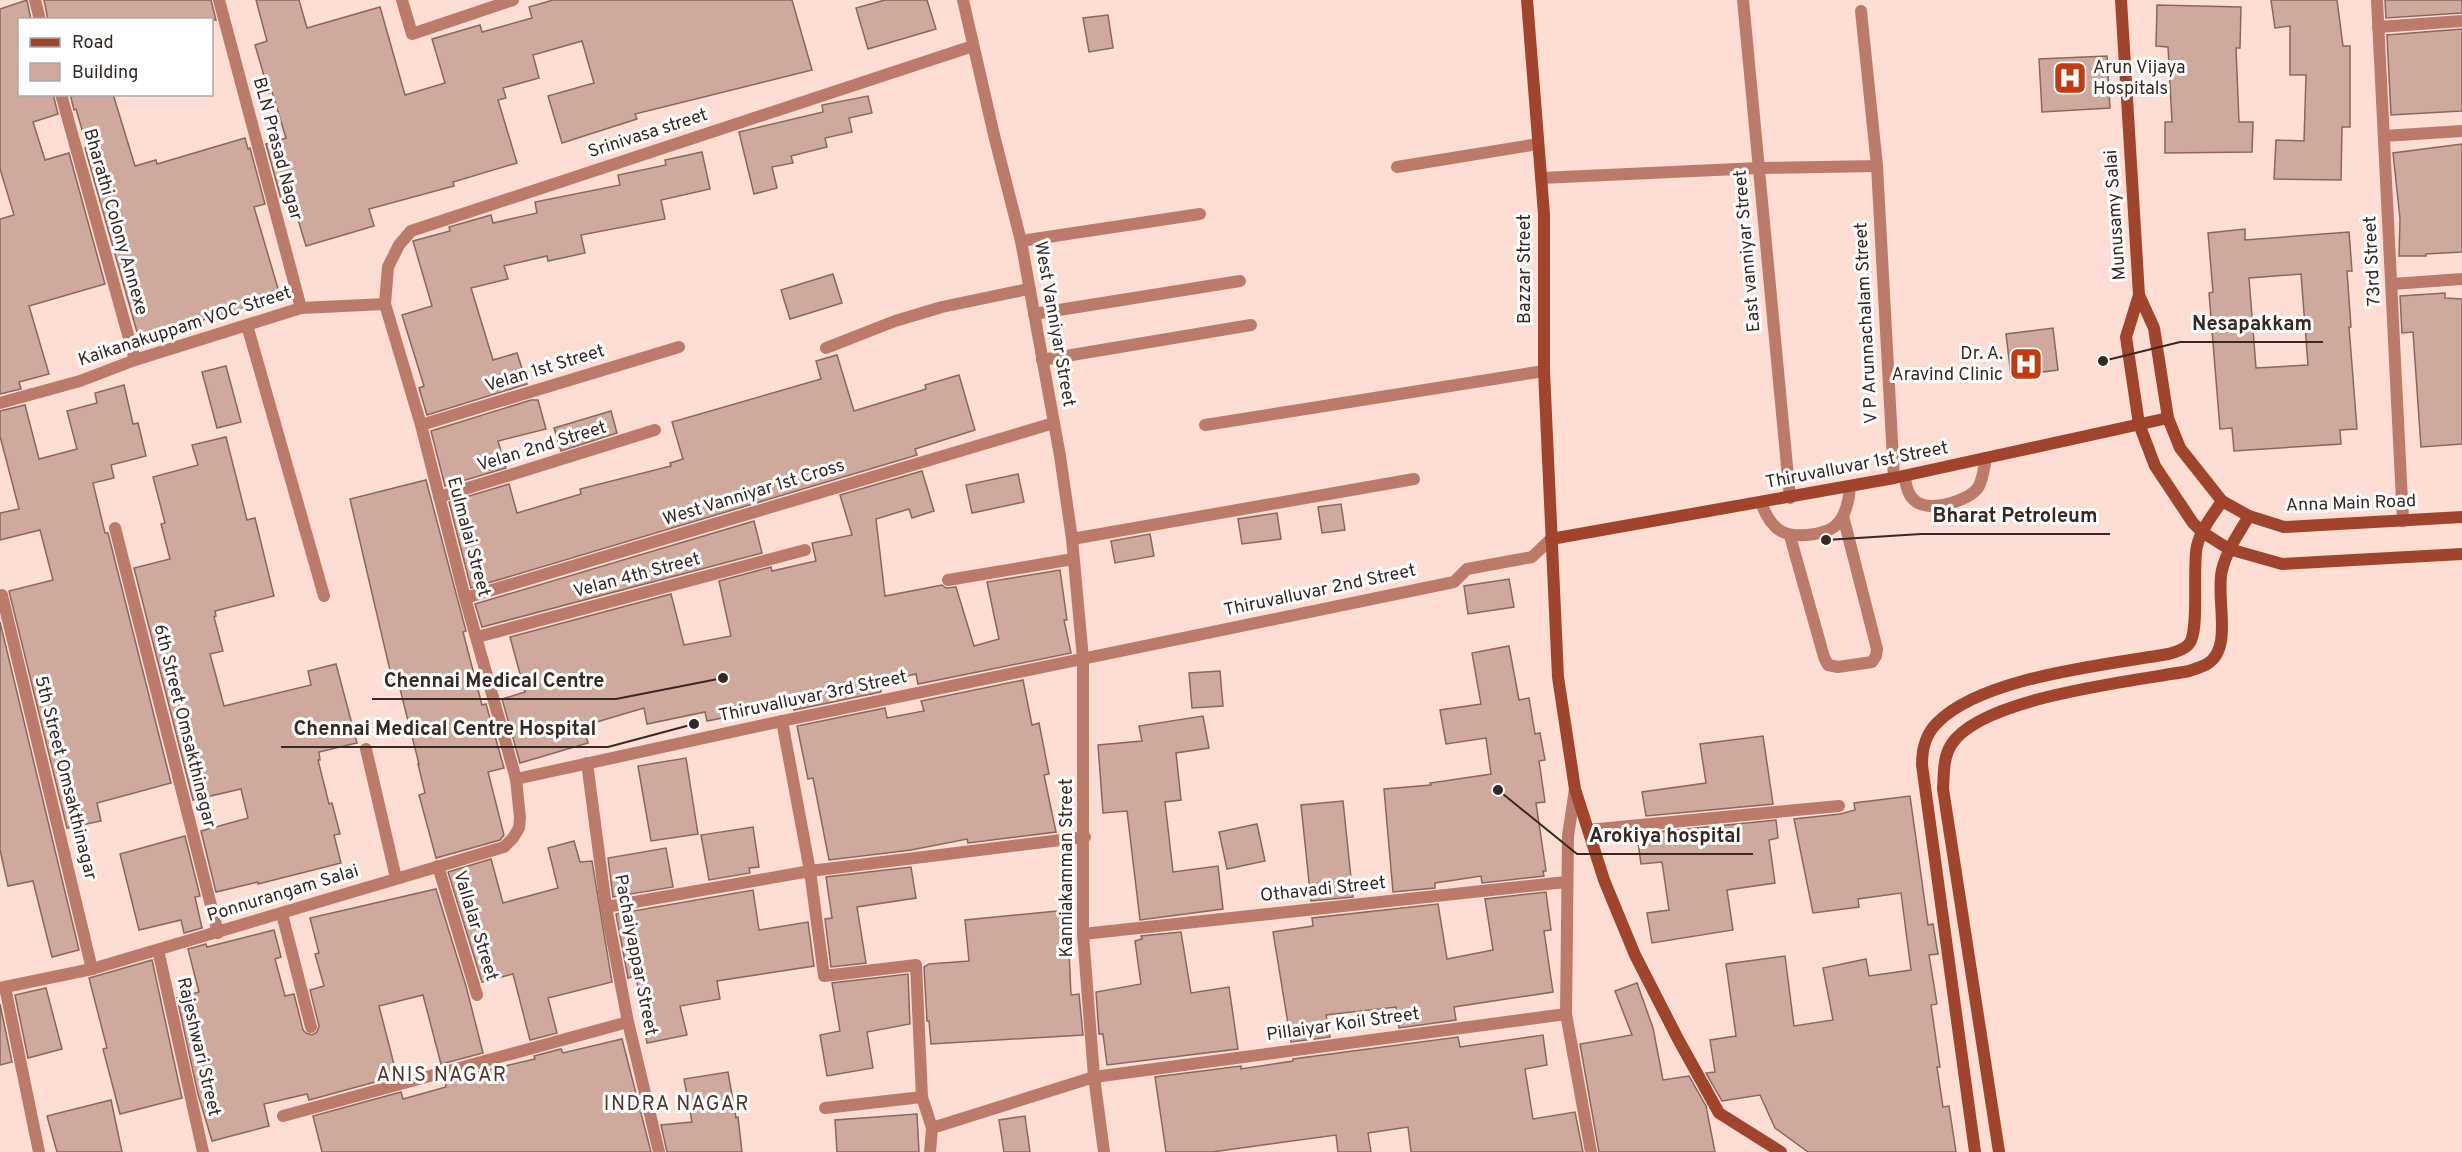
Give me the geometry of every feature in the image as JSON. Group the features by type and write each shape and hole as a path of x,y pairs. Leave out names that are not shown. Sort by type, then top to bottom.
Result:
{"street":[{"path":"35,0 40,18"},
{"name":"BLN Prasad Nagar","path":"219,0 301,308"},
{"path":"402,0 412,34 513,0"},
{"name":"West Vanniyar Street","path":"963,0 1021,241 1054,423 1072,539 1083,659"},
{"name":"Bazzar Street","path":"1527,0 1544,214 1544,371 1551,539"},
{"name":"East vanniyar Street","path":"1743,0 1790,498"},
{"name":"Munusamy Salai","path":"2121,0 2139,295 2126,337 2139,424"},
{"name":"73rd Street","path":"2377,0 2403,520"},
{"name":"V P Arunnachalam Street","path":"1861,11 1877,166 1899,477"},
{"path":"2378,27 2462,21"},
{"name":"Srinivasa street","path":"384,304 388,267 399,245 411,231 973,46"},
{"name":"Bharathi Colony Annexe","path":"62,96 135,360"},
{"path":"2384,136 2462,131"},
{"path":"1397,167 1538,144"},
{"path":"1541,178 1759,168 1877,166"},
{"path":"1021,241 1200,214"},
{"path":"2392,284 2462,279"},
{"path":"1034,314 1240,281"},
{"path":"826,348 895,321 942,307 1028,289"},
{"name":"Anna Main Road","path":"2139,295 2154,328 2168,418 2180,448 2222,501 2249,516 2284,527 2462,517"},
{"name":"Kaikanakuppam VOC Street","path":"0,403 80,381 135,360 301,308 384,304"},
{"name":"Eulmalai Street","path":"384,304 421,425 465,598 516,779"},
{"path":"247,325 324,596"},
{"path":"1042,360 1251,325"},
{"name":"Velan 1st Street","path":"421,425 679,347"},
{"path":"1205,426 1544,371"},
{"name":"Thiruvalluvar 1st Street","path":"1551,539 1850,487 2168,418"},
{"name":"West Vanniyar 1st Cross","path":"465,598 1054,423"},
{"path":"2139,424 2155,466 2193,523 2202,532 2229,549 2282,564 2462,554"},
{"name":"Velan 2nd Street","path":"439,497 655,430"},
{"path":"1899,477 1909,496 1919,504 1932,507 1944,505 1960,500 1979,486 1986,458"},
{"path":"1072,539 1414,479"},
{"path":"1761,503 1767,519 1777,529 1790,536 1826,531 1838,525 1843,516 1849,502 1850,487"},
{"path":"1975,1152 1922,765 1922,752 1926,738 1935,724 1953,709 2001,689 2064,672 2168,654 2183,649 2190,643 2194,625 2196,546 2202,532 2222,501"},
{"path":"1790,536 1828,665 1838,667 1872,662 1877,649 1843,516"},
{"path":"1999,1152 1943,789 1946,754 1952,742 1968,726 2000,712 2063,694 2189,671 2208,664 2216,656 2222,638 2219,591 2222,571 2229,549 2249,516"},
{"name":"6th Street Omsakthinagar","path":"115,528 218,933"},
{"path":"1551,539 1558,677 1575,789 1604,880 1635,955 1719,1113 1781,1152"},
{"name":"Thiruvalluvar 2nd Street","path":"1083,659 1454,582 1467,569 1532,557 1551,539"},
{"name":"Velan 4th Street","path":"477,637 805,550"},
{"path":"948,580 1073,559"},
{"name":"5th Street Omsakthinagar","path":"2,595 92,969"},
{"name":"Thiruvalluvar 3rd Street","path":"516,779 1083,659"},
{"name":"Kanniakamman Street","path":"1083,659 1085,837 1083,934 1094,1077 1104,1152"},
{"path":"782,721 810,871 824,976 916,965 922,1097 932,1128 930,1152"},
{"path":"366,749 396,878"},
{"name":"Pachaiyappar Street","path":"587,763 606,907 628,1022 658,1152"},
{"name":"Ponnurangam Salai","path":"2,988 92,969 504,847 519,828 516,779"},
{"path":"1575,789 1568,836 1566,882 1566,1014 1591,1152"},
{"path":"1588,830 1839,806"},
{"path":"606,907 810,871 1085,837"},
{"name":"Vallalar Street","path":"438,867 477,995"},
{"name":"Othavadi Street","path":"1083,934 1566,882"},
{"path":"282,914 311,1027"},
{"name":"Rajeshwari Street","path":"158,950 203,1152"},
{"path":"2,988 39,1152"},
{"name":"Pillaiyar Koil Street","path":"932,1128 1094,1077 1566,1014"},
{"path":"283,1116 628,1022"},
{"path":"825,1108 922,1097"}],"building":[{"path":"27,0 31,18 18,18 18,96 54,96 58,114 33,122 45,160 69,153 105,284 29,306 49,374 19,382 21,389 0,394 0,219 14,215 0,169 0,9"},
{"path":"44,0 211,0 216,20 213,18 48,18"},
{"path":"256,0 299,0 307,28 380,7 405,95 445,83 432,39 480,25 482,32 532,18 529,7 553,0 792,0 812,70 635,114 637,119 562,143 548,96 594,83 582,41 533,55 539,78 503,88 506,98 498,100 517,163 453,182 454,186 369,209 374,226 306,246 291,196 281,199 266,144 286,138 272,92 269,93 255,45 267,41"},
{"path":"885,0 927,0 936,29 868,49 856,8"},
{"path":"2271,0 2337,0 2343,46 2350,46 2350,127 2342,127 2341,180 2274,179 2276,140 2304,141 2306,75 2290,75 2290,26 2275,28"},
{"path":"2385,0 2462,0 2462,13 2386,18"},
{"path":"2157,5 2241,7 2240,48 2236,48 2239,122 2253,122 2252,152 2165,153 2165,122 2172,122 2168,47 2156,46"},
{"path":"1108,15 1113,48 1089,52 1083,18"},
{"path":"2462,29 2462,111 2391,115 2387,35"},
{"path":"2107,56 2110,108 2042,112 2039,59"},
{"path":"70,96 114,96 135,166 156,160 157,164 245,138 248,149 250,148 265,204 254,207 279,292 246,302 247,307 139,339 85,148 87,147 76,109 74,110"},
{"path":"868,96 872,113 849,118 852,132 825,138 827,147 791,156 793,163 772,167 777,188 754,194 739,132 823,112 822,105"},
{"path":"2462,144 2462,252 2399,256 2400,219 2393,153"},
{"path":"702,152 710,189 661,200 665,219 581,235 585,253 548,261 547,256 504,266 508,279 471,288 493,360 517,353 527,384 427,415 419,388 424,386 402,315 432,306 413,241 450,231 449,227 491,215 493,223 537,213 535,202 620,185 618,175 666,165 665,160"},
{"path":"2245,229 2245,240 2349,232 2352,271 2347,271 2351,327 2349,327 2357,429 2340,430 2341,444 2234,451 2232,428 2220,429 2209,293 2213,292 2208,233","holes":["2301,274 2308,365 2256,368 2249,278"]},
{"path":"833,274 842,303 790,319 781,290"},
{"path":"2445,293 2445,298 2462,299 2462,444 2421,447 2413,332 2402,333 2400,296"},
{"path":"2053,328 2058,370 2011,376 2006,334"},
{"path":"837,355 854,411 926,389 925,385 959,375 975,430 915,449 917,455 471,588 449,502 509,484 517,513 581,494 580,489 671,466 670,463 683,459 672,422 821,379 816,361"},
{"path":"226,366 241,422 217,428 202,372"},
{"path":"124,385 133,424 138,423 146,456 111,465 114,478 93,483 105,533 108,533 171,783 97,803 101,821 67,828 9,591 53,580 40,530 0,540 0,513 19,509 0,436 0,411 25,405 39,459 77,449 67,411 97,403 95,393"},
{"path":"531,400 538,400 546,429 498,441 506,468 445,486 431,431"},
{"path":"611,411 617,433 561,451 554,428"},
{"path":"226,437 247,520 255,518 274,596 215,611 216,616 214,617 223,651 210,654 224,706 311,685 308,671 336,664 357,743 319,752 320,760 318,760 329,804 332,803 340,834 334,835 341,863 216,892 201,831 248,818 241,789 193,800 134,568 170,559 161,524 165,523 153,477 198,465 192,445"},
{"path":"922,471 934,511 912,518 909,509 876,519 885,596 942,585 946,588 956,587 974,646 999,639 987,582 1060,570 1067,620 1064,620 1071,653 918,684 916,674 879,682 881,692 794,710 793,704 707,721 705,712 647,724 644,708 583,726 588,743 520,763 502,699 525,692 510,637 671,594 684,645 731,636 719,581 771,567 772,571 816,561 812,543 852,535 840,495"},
{"path":"1018,474 1024,502 972,513 966,485"},
{"path":"426,480 466,631 463,632 482,705 486,704 504,768 488,772 504,835 500,840 436,858 419,795 425,793 419,764 397,677 392,679 350,499"},
{"path":"1341,504 1345,530 1322,533 1318,507"},
{"path":"1277,513 1281,539 1242,544 1238,519"},
{"path":"754,521 762,553 482,627 475,604"},
{"path":"1150,534 1154,556 1115,563 1111,541"},
{"path":"1509,579 1514,607 1468,614 1464,586"},
{"path":"0,622 79,950 52,957 33,881 8,886 0,850"},
{"path":"1509,646 1519,700 1529,698 1535,734 1540,733 1545,760 1539,761 1545,802 1536,803 1546,871 1543,871 1544,876 1482,883 1481,876 1435,883 1435,888 1393,892 1384,789 1431,785 1430,783 1491,774 1486,738 1446,744 1440,710 1481,704 1472,653"},
{"path":"1220,671 1223,706 1192,708 1189,673"},
{"path":"1023,680 1032,725 1039,723 1049,774 1044,775 1056,832 968,843 967,839 911,850 829,860 813,778 808,779 797,726 885,708 887,718 924,711 921,701"},
{"path":"1203,716 1209,748 1176,753 1181,800 1165,802 1173,872 1218,866 1223,909 1140,920 1127,811 1103,813 1098,745 1142,741 1139,726"},
{"path":"1763,736 1773,804 1646,816 1642,792 1706,783 1700,744"},
{"path":"686,758 698,834 651,841 638,766"},
{"path":"1910,796 1928,925 1933,924 1938,954 1929,955 1937,1004 1931,1005 1940,1067 1937,1067 1943,1107 1949,1106 1956,1152 1808,1152 1775,1128 1760,1095 1722,1101 1706,1073 1715,1072 1710,1040 1736,1036 1726,964 1785,956 1794,1026 1833,1020 1823,968 1866,959 1869,976 1911,970 1901,893 1858,899 1859,907 1813,913 1794,819 1840,814 1855,810 1854,803"},
{"path":"1343,801 1353,897 1311,901 1301,805"},
{"path":"1776,820 1778,838 1769,840 1775,883 1727,890 1733,930 1652,943 1647,913 1669,910 1662,862 1641,864 1637,834"},
{"path":"1257,824 1265,861 1227,869 1219,832"},
{"path":"753,827 759,867 749,868 750,873 709,880 701,835"},
{"path":"185,836 200,896 195,897 202,928 184,933 181,920 139,930 120,854"},
{"path":"574,841 580,862 592,861 612,982 548,998 557,1033 530,1040 513,974 482,982 448,872 491,859 503,903 558,888 548,848"},
{"path":"666,848 673,887 613,897 608,858"},
{"path":"911,867 916,898 857,907 866,963 831,967 825,919 832,918 826,877"},
{"path":"436,889 466,986 483,1053 441,1064 423,995 379,1006 397,1076 309,1100 307,1094 264,1104 269,1126 212,1141 198,1094 177,998 199,992 188,949 206,944 207,947 274,930 281,957 275,959 285,996 294,994 303,1030 312,1035 317,1032 319,1026 310,990 324,986 315,954 319,953 310,918"},
{"path":"753,890 759,930 808,922 814,966 717,981 720,999 680,1006 687,1035 647,1043 636,976 628,978 616,914"},
{"path":"1546,892 1551,930 1544,931 1553,992 1454,1007 1456,1020 1399,1028 1396,1007 1326,1015 1330,1037 1291,1042 1273,932 1313,926 1312,918 1438,904 1447,959 1493,950 1485,899"},
{"path":"1067,910 1071,995 1079,994 1083,1035 931,1044 929,1021 927,1021 924,967 929,964 969,961 965,920"},
{"path":"1181,932 1191,993 1229,987 1238,1049 1107,1065 1103,1034 1099,1034 1096,992 1141,984 1135,941 1142,939 1141,936"},
{"path":"152,960 182,1098 120,1114 103,1049 107,1048 89,978"},
{"path":"908,974 910,1024 867,1032 873,1068 827,1076 820,1035 840,1031 832,983"},
{"path":"1637,983 1653,1028 1663,1080 1689,1076 1706,1106 1715,1152 1599,1152 1580,1044 1632,1035 1615,991"},
{"path":"46,988 62,1049 28,1058 15,995"},
{"path":"0,1004 12,1062 0,1065"},
{"path":"1543,1035 1547,1065 1525,1069 1533,1119 1575,1112 1583,1152 1411,1152 1408,1127 1368,1133 1371,1152 1338,1152 1336,1135 1212,1152 1166,1152 1155,1077 1241,1066 1241,1069 1293,1061 1293,1059 1458,1037 1460,1047"},
{"path":"622,1039 651,1152 322,1152 313,1116 401,1092 403,1099 446,1087 445,1080 535,1059 534,1056 561,1049 563,1053"},
{"path":"728,1072 736,1118 738,1117 742,1152 667,1152 661,1125 692,1122 684,1079"},
{"path":"111,1100 122,1152 57,1152 47,1116"},
{"path":"917,1114 919,1152 837,1152 835,1120"},
{"path":"1025,1116 1030,1152 1004,1152 999,1120"}],"place":[{"name":"Arun Vijaya Hospitals","path":"2070,78"},
{"name":"Nesapakkam","path":"2103,361"},
{"name":"Dr. A. Aravind Clinic","path":"2026,364"},
{"name":"Bharat Petroleum","path":"1826,540"},
{"name":"Chennai Medical Centre","path":"723,678"},
{"name":"Chennai Medical Centre Hospital","path":"694,724"},
{"name":"Arokiya hospital","path":"1498,790"}],"district":[{"name":"ANIS NAGAR","path":"442,1076"},
{"name":"INDRA NAGAR","path":"677,1105"}]}
